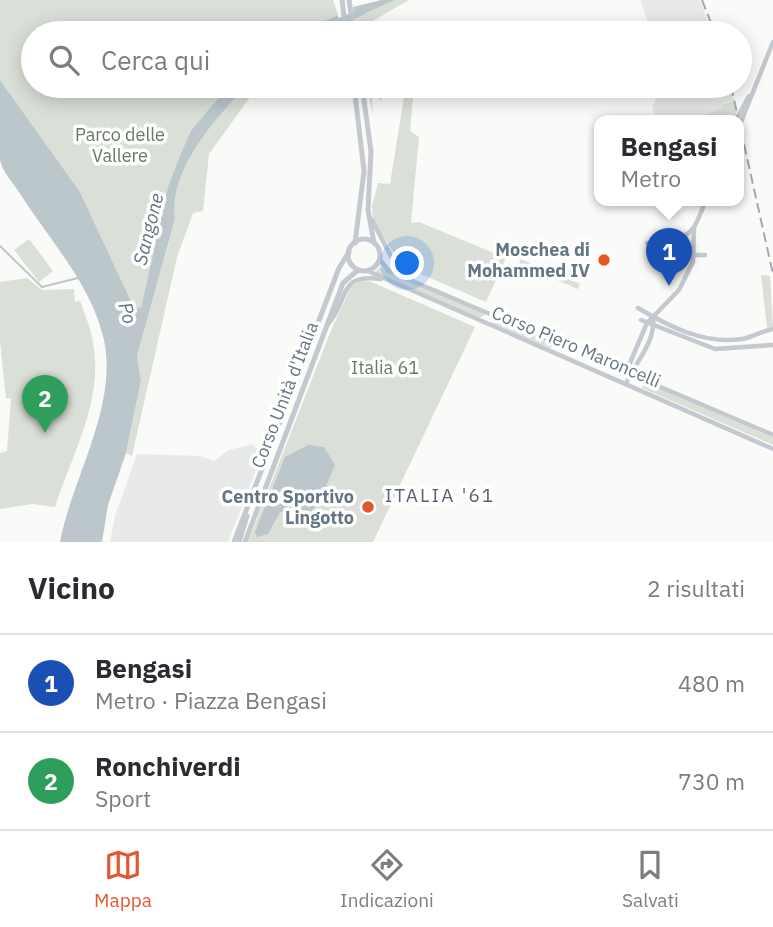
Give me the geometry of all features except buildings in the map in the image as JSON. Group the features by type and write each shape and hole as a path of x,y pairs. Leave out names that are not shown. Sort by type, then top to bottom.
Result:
{"main road":[{"path":"350,1 350,21"},
{"path":"342,2 347,21"},
{"path":"752,92 773,42"},
{"path":"356,98 365,171 355,243 349,252 351,263 358,270 368,271 380,260 380,251 374,243 368,210 371,151 364,98"},
{"path":"739,115 749,98"},
{"path":"743,115 747,102"},
{"path":"644,321 653,317 680,290 694,255 694,228 703,206"},
{"path":"368,210 393,260 408,278"},
{"path":"647,243 656,246 687,234 694,228"},
{"path":"355,243 365,240 374,243"},
{"name":"Corso Unità d'Italia","path":"236,542 339,268 349,252"},
{"path":"694,255 705,255"},
{"name":"Corso Piero Maroncelli","path":"380,260 386,269 773,435"},
{"name":"Corso Unità d'Italia","path":"246,540 343,283 358,270"},
{"name":"Corso Piero Maroncelli","path":"368,271 773,449"},
{"path":"326,326 345,289 354,281 370,278 392,282"},
{"path":"773,329 742,339 723,341 688,332 638,308 644,321 715,349 773,345"},
{"path":"626,384 646,313"},
{"path":"630,373 638,367 654,326 653,317"},
{"path":"639,389 636,381 645,379"}],"shaded area":[{"path":"640,0 700,0 708,21 648,21"},
{"path":"656,98 733,98 734,101 705,115 655,115 652,108"},
{"path":"253,444 262,455 228,542 110,542 115,516 137,454 200,456 214,461 229,450"}],"green space":[{"name":"Parco delle Vallere","path":"0,0 333,0 338,15 325,21 21,21 21,98 218,98 168,187 141,308 133,307 80,192 0,80"},
{"path":"395,0 409,0 373,21 356,21 355,18"},
{"path":"236,98 249,98 209,154 203,211 193,213 177,257 132,456 126,453 141,380 137,356 175,220 179,182 196,147"},
{"path":"404,98 413,98 410,131 419,137 411,223 419,222 506,258 486,302 402,266 373,220 372,206 378,183 390,184"},
{"path":"734,101 736,115 704,115 723,108 722,105"},
{"path":"29,239 53,271 39,282 14,250"},
{"path":"521,259 580,284 578,289 519,264"},
{"path":"381,267 485,315 479,318 375,272"},
{"path":"761,275 770,276 773,327 767,328"},
{"path":"27,278 42,290 74,289 75,302 80,301 92,338 94,385 85,426 55,507 32,504 0,509 0,453 7,451 11,398 6,399 0,341 0,282"},
{"name":"Italia 61","path":"369,281 475,327 373,542 248,542 330,333 351,287 359,282"},
{"path":"494,317 554,345 550,348 494,324 491,321"},
{"path":"645,382 773,438 773,445 642,388"}],"water":[{"path":"381,0 395,0 355,18 353,7"},
{"path":"338,15 339,21 325,21"},
{"name":"Po","path":"0,80 80,192 133,306 141,308 168,187 191,131 218,98 236,98 196,147 179,182 175,219 137,356 141,380 126,453 108,505 102,542 60,542 92,442 105,391 107,365 104,340 98,319 79,281 8,177 0,160"},
{"path":"308,445 324,447 335,465 320,500 310,513 280,512 268,534 257,537 255,532 285,457"}],"waterway":[{"name":"Sangone","path":"341,21 363,11"},
{"path":"0,246 42,287 78,278"}],"railway":[{"path":"702,0 710,21"},
{"path":"734,98 737,115"},
{"path":"744,144 773,274"}],"place":[{"name":"Moschea di Mohammed IV","path":"604,260"},
{"name":"Bengasi","path":"669,286"},
{"name":"Ronchiverdi","path":"45,433"},
{"name":"Centro Sportivo Lingotto","path":"368,507"}],"district":[{"name":"ITALIA '61","path":"440,495"}]}
